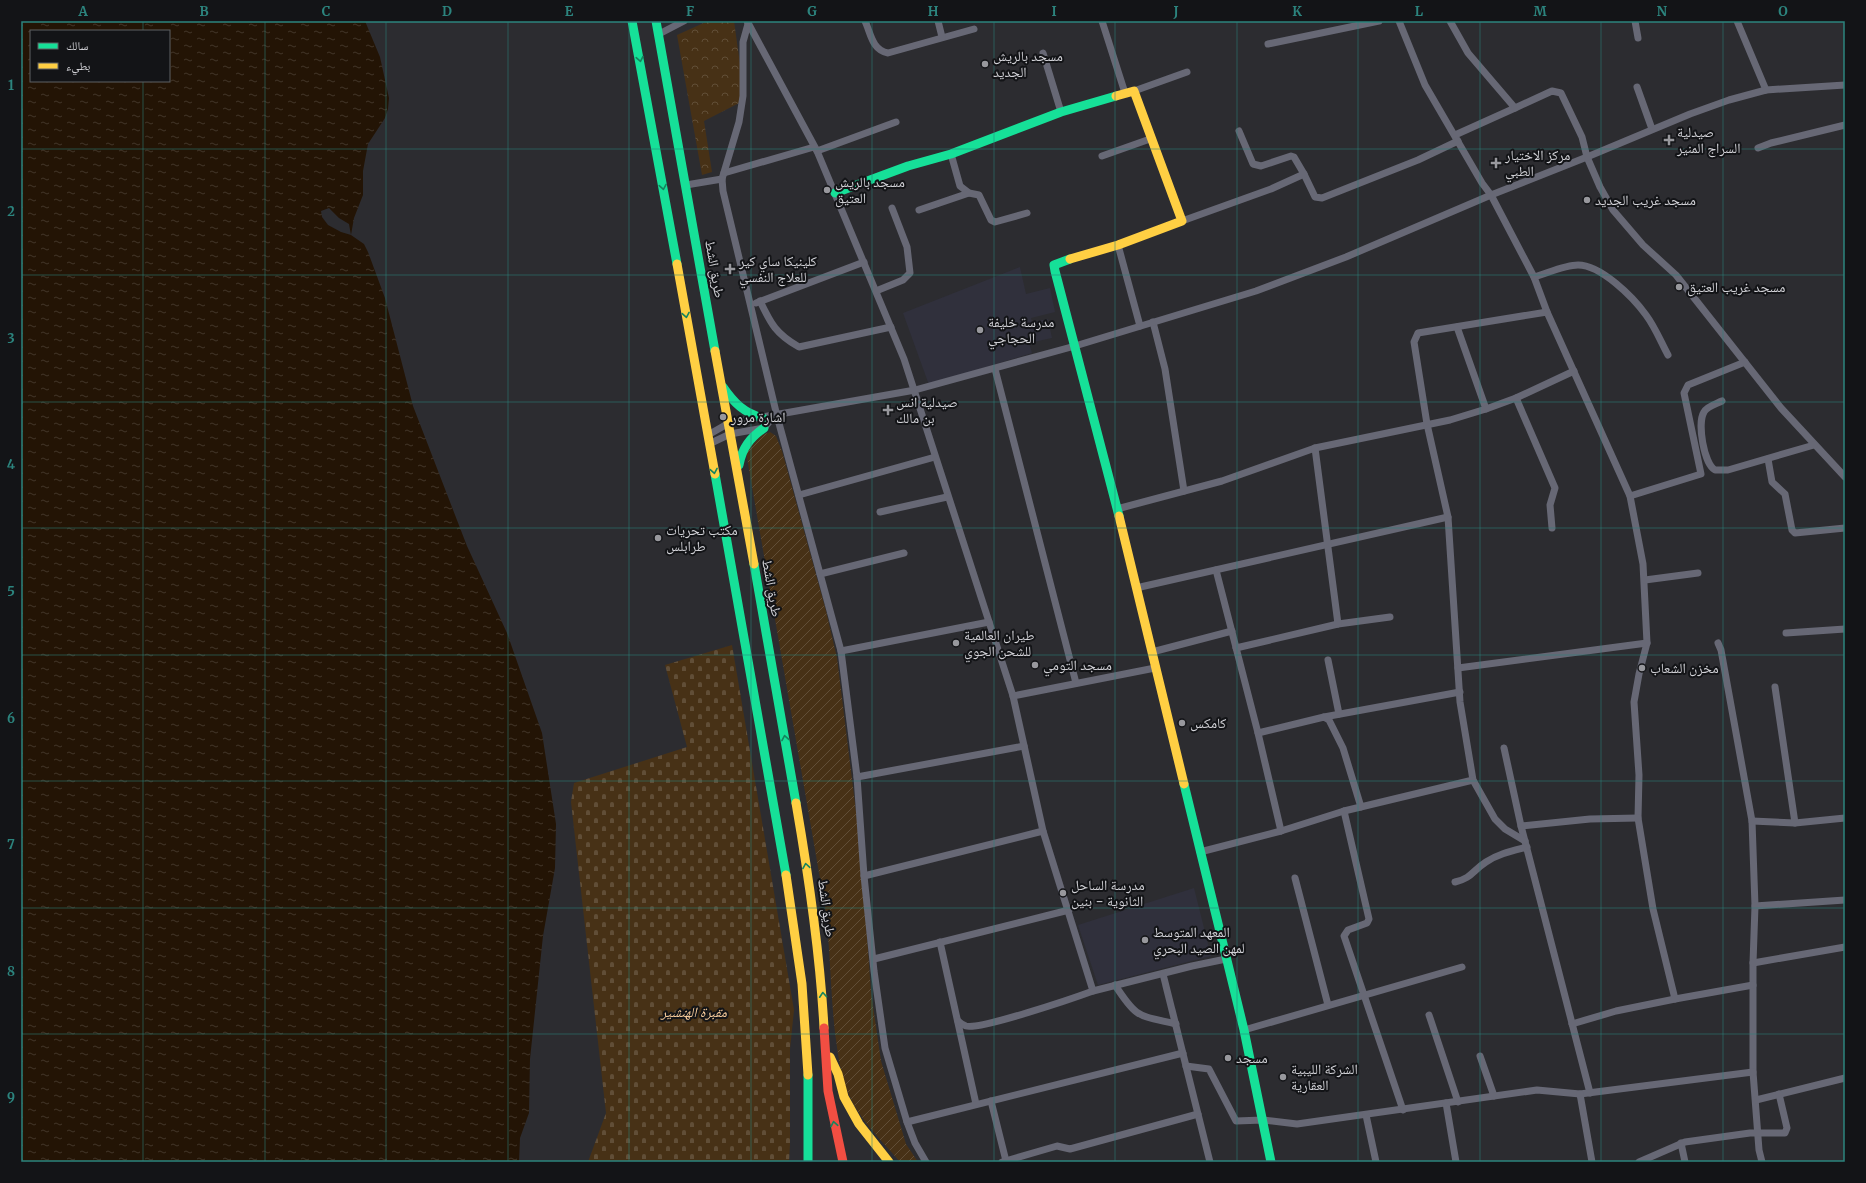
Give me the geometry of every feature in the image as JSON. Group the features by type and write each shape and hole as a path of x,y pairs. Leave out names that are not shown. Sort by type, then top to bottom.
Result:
{"main road":[{"path":"632,21 708,435 800,969 808,1049 808,1162"},
{"name":"طريق الشط","path":"656,21 729,423 810,891 822,972 831,1113 843,1162"},
{"path":"835,193 908,166 951,154 1061,112 1129,92 1150,139 1182,221 1118,245 1062,261 1054,265 1117,510 1244,1030 1271,1162"},
{"path":"722,385 738,408 753,416 763,418"},
{"path":"738,475 740,454 745,444 764,428"},
{"path":"826,1051 838,1074 844,1096 859,1124 889,1162"}],"street":[{"path":"659,34 684,21"},
{"path":"866,21 875,46 880,52 888,53 974,28"},
{"path":"938,21 942,37"},
{"path":"1102,21 1129,92 1187,72"},
{"path":"1268,44 1379,21"},
{"path":"1399,21 1425,85 1482,183 1491,195 1534,278 1547,312 1630,496 1645,580 1647,643 1634,702 1639,775 1638,818 1653,909 1675,999"},
{"path":"1450,21 1468,53 1515,108"},
{"path":"1635,21 1638,38"},
{"path":"1738,21 1766,90"},
{"path":"748,22 816,149 891,327 915,390 947,497 1013,696 1043,831 1094,991"},
{"path":"748,22 743,42 743,96 739,122 723,176 723,191 776,416 841,651 857,777 864,876 885,1048 907,1122 915,1143 926,1162"},
{"path":"1043,53 1061,112"},
{"path":"708,435 729,423 776,416 915,390 995,369 1256,291 1288,280 1491,195 1588,157 1652,129 1728,100 1766,90 1845,85"},
{"path":"1637,87 1652,129"},
{"path":"1239,131 1253,164 1261,166 1291,156 1294,157 1315,197 1322,198 1418,160 1515,108 1552,91 1559,91 1563,95 1582,137 1600,187 1616,214 1643,245 1676,275 1745,362 1814,445 1825,454 1845,477"},
{"path":"686,185 723,176 816,149 896,122"},
{"path":"1758,148 1771,142 1845,125"},
{"path":"1102,156 1150,139"},
{"path":"951,154 960,186 969,193 979,195 991,220 995,222 1027,213"},
{"path":"1182,221 1271,189 1304,174"},
{"path":"920,210 969,193"},
{"path":"876,291 903,280 910,273 907,247 892,208"},
{"path":"1118,245 1140,326"},
{"path":"750,305 864,262"},
{"path":"1534,278 1576,265 1588,266 1602,274 1615,282 1639,306 1646,315 1668,355"},
{"path":"760,301 771,324 784,338 799,346 891,327"},
{"path":"1526,844 1505,829 1495,819 1473,780 1460,692 1448,517 1427,424 1414,342 1418,333 1547,312"},
{"path":"1153,322 1165,370 1184,491"},
{"path":"1457,326 1486,409"},
{"path":"1630,496 1701,474 1684,393 1688,385 1745,362"},
{"path":"995,369 1076,683"},
{"path":"1117,510 1222,481 1315,448 1427,424 1486,409 1516,398 1574,370"},
{"path":"1516,398 1555,488 1550,505 1552,528"},
{"path":"1722,401 1707,408 1703,413 1700,424 1710,468 1721,472 1814,445"},
{"path":"709,444 730,434 764,428 776,416"},
{"path":"1315,448 1338,624"},
{"path":"799,495 935,457"},
{"path":"1768,459 1772,482 1785,494 1792,530 1795,533 1845,528"},
{"path":"880,512 947,497"},
{"path":"1136,588 1448,517"},
{"path":"820,574 904,553"},
{"path":"1216,570 1258,733 1280,831"},
{"path":"1645,580 1698,573"},
{"path":"1236,648 1338,624 1390,618"},
{"path":"841,651 989,622"},
{"path":"1786,633 1845,629"},
{"path":"1152,652 1232,631"},
{"path":"1458,668 1647,643"},
{"path":"1718,644 1721,650 1752,821 1755,906 1753,964 1753,1072 1762,1162"},
{"path":"1328,660 1339,714"},
{"path":"1013,696 1155,668"},
{"path":"1775,687 1794,823"},
{"path":"1258,733 1324,717 1460,692"},
{"path":"1324,717 1329,720 1343,748 1361,807"},
{"path":"857,777 1024,746"},
{"path":"1504,748 1521,826 1590,1093"},
{"path":"1200,852 1280,831 1344,811 1473,780"},
{"path":"1344,811 1369,919 1367,923 1348,930 1344,936 1403,1110"},
{"path":"1521,826 1590,819 1638,818"},
{"path":"1752,821 1794,823 1845,818"},
{"path":"864,876 1043,831"},
{"path":"1455,882 1469,878 1485,863 1500,854 1526,844"},
{"path":"1295,878 1328,1005"},
{"path":"1755,906 1845,900"},
{"path":"874,959 1069,910"},
{"path":"940,942 976,1104"},
{"path":"1753,964 1845,947"},
{"path":"958,1021 965,1026 980,1025 1064,1002 1115,985 1226,959"},
{"path":"1244,1030 1363,994 1462,967"},
{"path":"1163,974 1210,1162"},
{"path":"1115,985 1130,1009 1136,1013 1142,1016 1176,1024"},
{"path":"1572,1024 1616,1011 1753,985"},
{"path":"1429,1015 1458,1102"},
{"path":"907,1122 1183,1053"},
{"path":"1480,1056 1494,1096"},
{"path":"1186,1066 1208,1069 1236,1121 1263,1120 1297,1124 1537,1090 1580,1094 1753,1072"},
{"path":"1756,1100 1845,1078"},
{"path":"1580,1094 1592,1162"},
{"path":"1639,1162 1681,1144 1750,1133 1782,1133 1786,1131 1779,1094"},
{"path":"990,1101 1004,1161 1057,1146 1070,1149 1198,1114"},
{"path":"1446,1103 1456,1162"},
{"path":"1366,1115 1376,1162"},
{"path":"1681,1144 1685,1162"}],"shaded area":[{"name":"مدرسة خليفة الحجاجي","path":"1020,267 1026,294 1050,288 1055,312 1031,318 1032,322 1048,319 1052,338 1029,343 1032,353 929,385 903,313"},
{"name":"المعهد المتوسط لمهن الصيد البحري","path":"1194,888 1211,956 1098,985 1078,925"}],"green space":[{"path":"708,21 734,21 745,100 704,121 712,172 702,175 677,35"},
{"path":"770,432 776,436 782,451 826,611 837,658 861,852 871,992 881,1061 906,1144 918,1162 900,1162 859,1113 843,1080 835,1033 826,912 746,452 762,435"},
{"name":"مقبرة الهنشير","path":"732,645 794,1010 790,1049 789,1162 588,1162 606,1113 571,802 574,783 687,747 665,665"}],"water":[{"path":"21,21 365,21 380,57 389,98 385,118 368,144 363,171 363,195 354,218 351,235 364,244 368,252 385,298 413,406 467,546 507,633 542,733 556,824 555,868 543,936 530,1059 529,1113 520,1138 519,1162 21,1162"}],"pier":[{"path":"329,208 339,218 349,224 351,235 341,232 328,225 322,217 321,211"}],"traffic: fast":[{"path":"632,21 677,264"},
{"path":"656,21 715,351"},
{"path":"835,193 908,166 951,154 1061,112 1116,96"},
{"path":"1070,259 1054,265 1055,271 1119,516"},
{"path":"723,387 740,407 756,416 763,418"},
{"path":"739,465 742,453 747,444 764,428"},
{"path":"715,474 786,875"},
{"path":"754,564 796,803"},
{"path":"1184,784 1244,1030 1271,1162"},
{"path":"808,1075 808,1162"}],"traffic: slow":[{"path":"1070,259 1118,245 1182,221 1134,91 1116,96"},
{"path":"677,264 715,474"},
{"path":"715,351 754,564"},
{"path":"1119,516 1184,784"},
{"path":"796,803 820,971 824,1028"},
{"path":"786,875 802,984 808,1075"},
{"path":"830,1057 838,1074 844,1097 859,1124 889,1162"}],"traffic: jam":[{"path":"824,1028 828,1091 843,1162"}],"place":[{"name":"مسجد بالريش الجديد","path":"985,64"},
{"name":"صيدلية السراج المنير","path":"1669,140"},
{"name":"مركز الاختيار الطبي","path":"1496,163"},
{"name":"مسجد بالريش العتيق","path":"827,190"},
{"name":"مسجد غريب الجديد","path":"1587,200"},
{"name":"كلينيكا ساي كير للعلاج النفسي","path":"730,269"},
{"name":"مسجد غريب العتيق","path":"1679,287"},
{"name":"مدرسة خليفة الحجاجي","path":"980,330"},
{"name":"صيدلية انس بن مالك","path":"888,410"},
{"name":"اشارة مرور","path":"723,417"},
{"name":"مكتب تحريات طرابلس","path":"658,538"},
{"name":"طيران العالمية للشحن الجوي","path":"956,643"},
{"name":"مسجد التومي","path":"1035,665"},
{"name":"مخزن الشعاب","path":"1642,668"},
{"name":"كامكس","path":"1182,723"},
{"name":"مدرسة الساحل الثانوية - بنين","path":"1063,893"},
{"name":"المعهد المتوسط لمهن الصيد البحري","path":"1145,940"},
{"name":"مسجد","path":"1228,1058"},
{"name":"الشركة الليبية العقارية","path":"1283,1077"}]}
